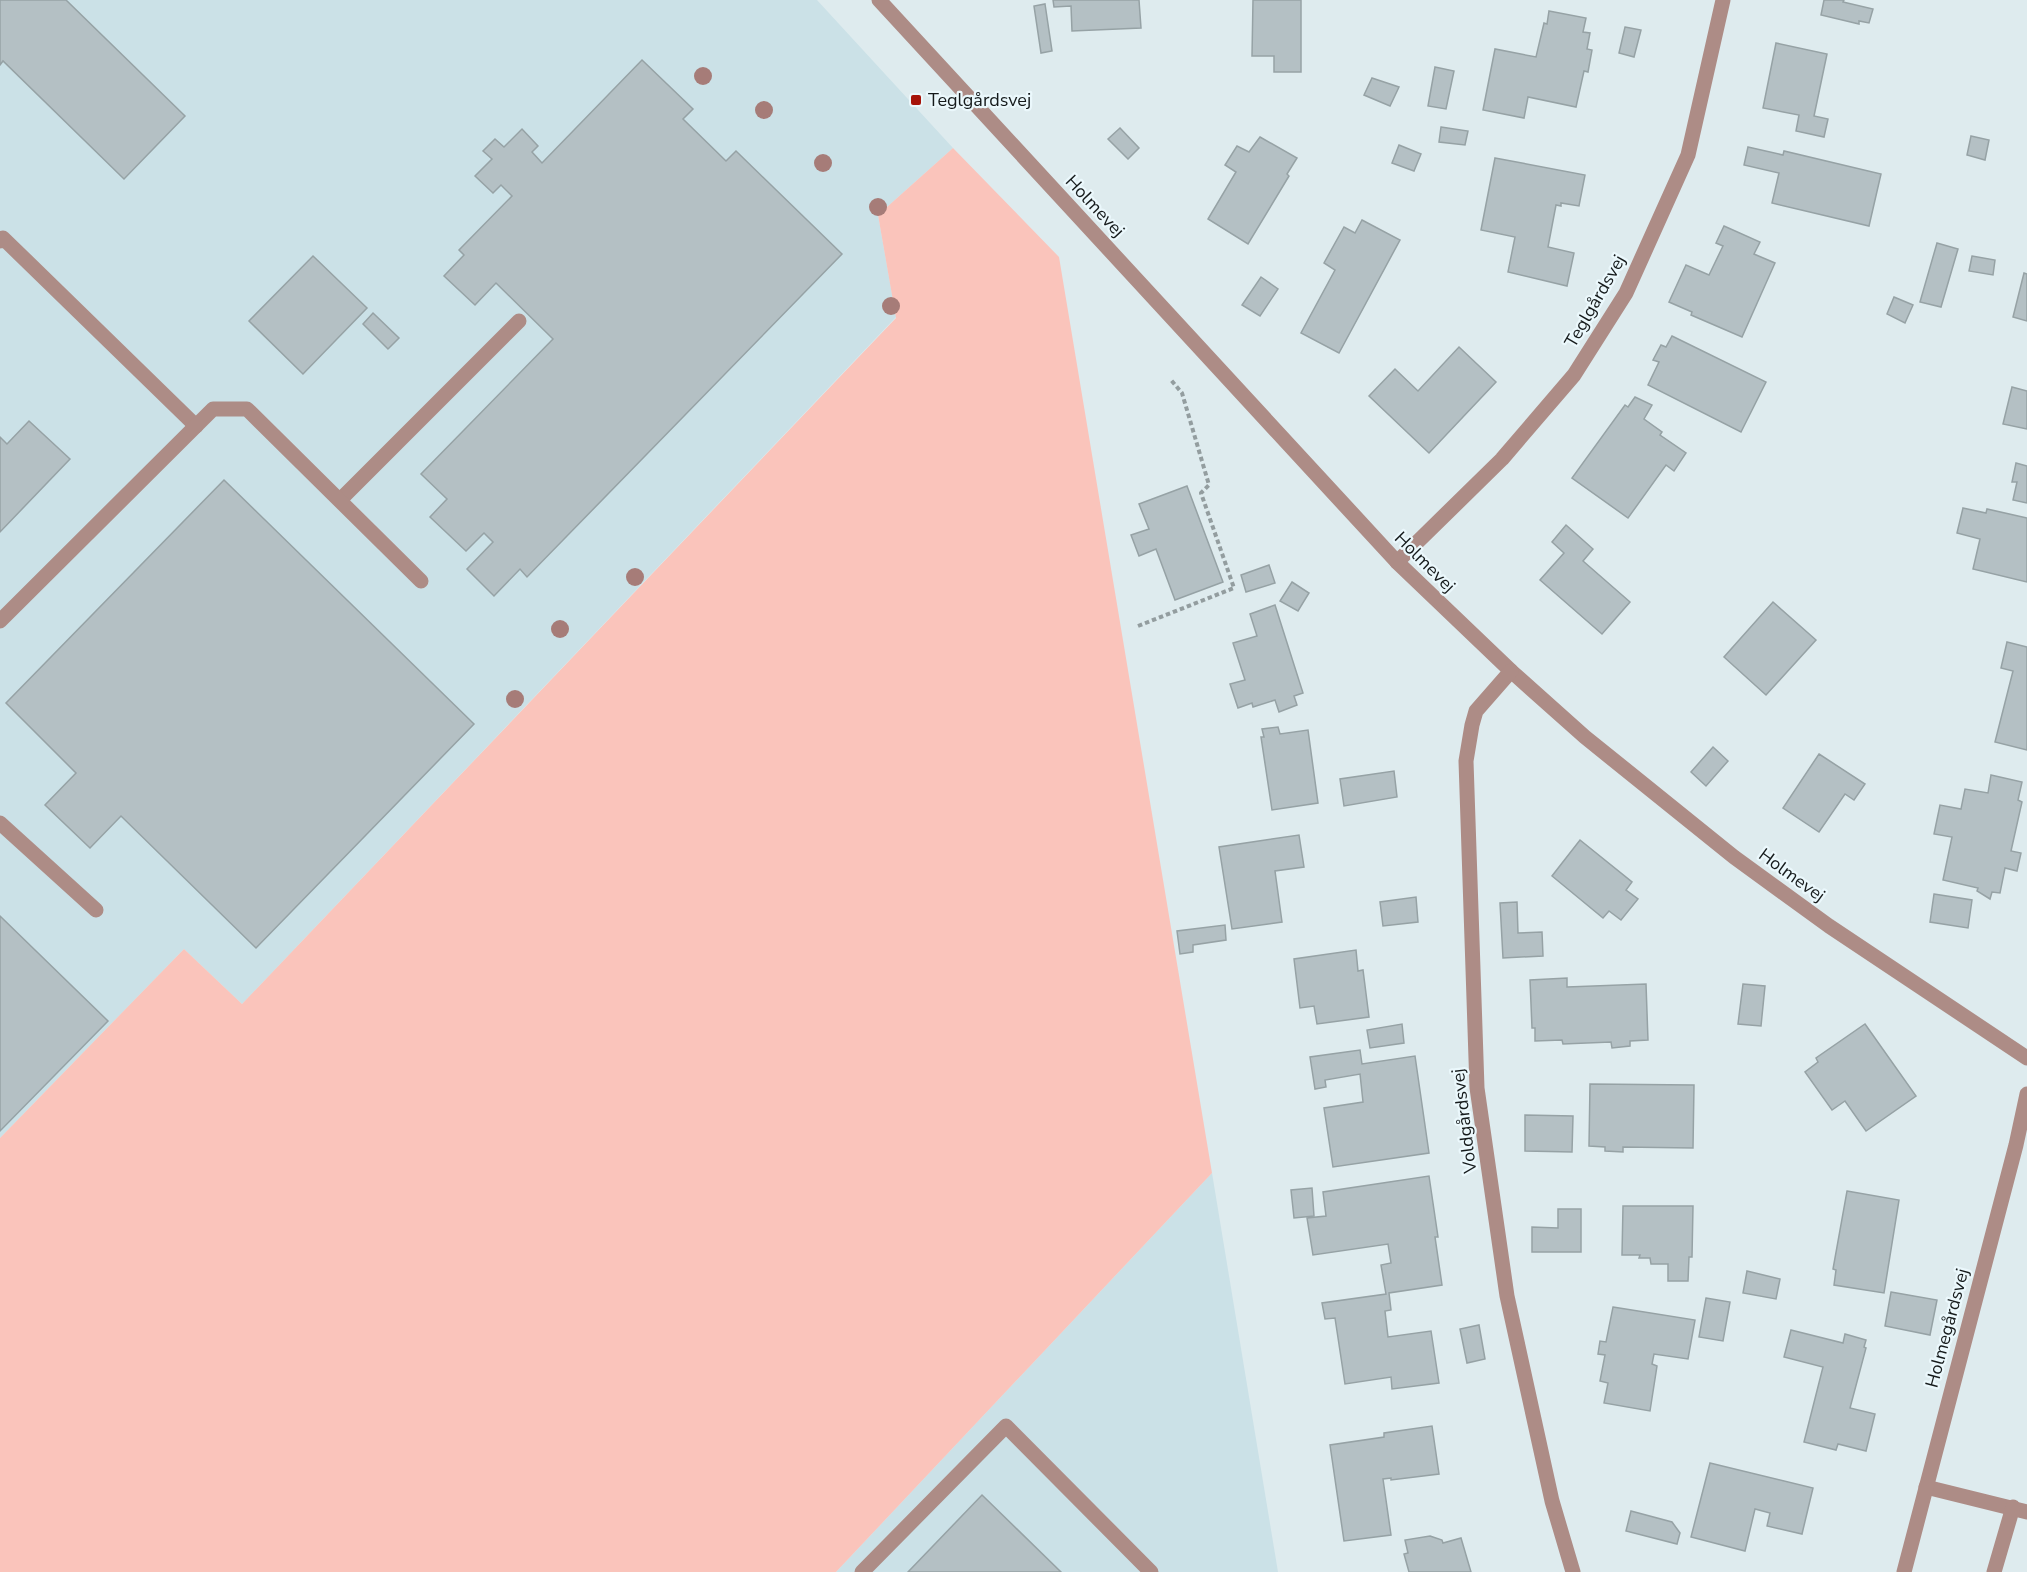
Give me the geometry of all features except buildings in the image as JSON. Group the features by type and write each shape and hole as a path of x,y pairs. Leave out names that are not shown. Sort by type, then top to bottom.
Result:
{"street":[{"name":"Holmevej","path":"879,0 1397,562 1511,671 1671,809 1743,864 1809,913 2027,1058"},
{"name":"Teglgårdsvej","path":"1397,562 1502,459 1574,375 1626,294 1688,155 1723,0"},
{"path":"0,241 3,238 196,426"},
{"path":"340,501 519,321"},
{"path":"0,621 213,409 247,409 421,581"},
{"name":"Voldgårdsvej","path":"1511,671 1476,711 1466,761 1477,1088 1507,1296 1552,1501 1573,1572"},
{"path":"0,823 96,910"},
{"name":"Holmegårdsvej","path":"1904,1572 2016,1146 2027,1094"},
{"path":"862,1572 1006,1426 1151,1572"},
{"path":"1926,1486 2020,1510 1994,1572"}],"path":[{"path":"1138,626 1234,588 1201,493 1209,485 1182,393 1171,380"}],"shaded area":[{"path":"0,0 817,0 953,148 878,215 896,317 242,1004 184,949 0,1138"},
{"path":"953,148 1059,257 1212,1173 836,1572 0,1572 0,1138 184,949 242,1004 896,318 878,215"},
{"path":"1212,1173 1278,1572 836,1572"}],"place":[{"name":"Teglgårdsvej","path":"916,100"}]}
